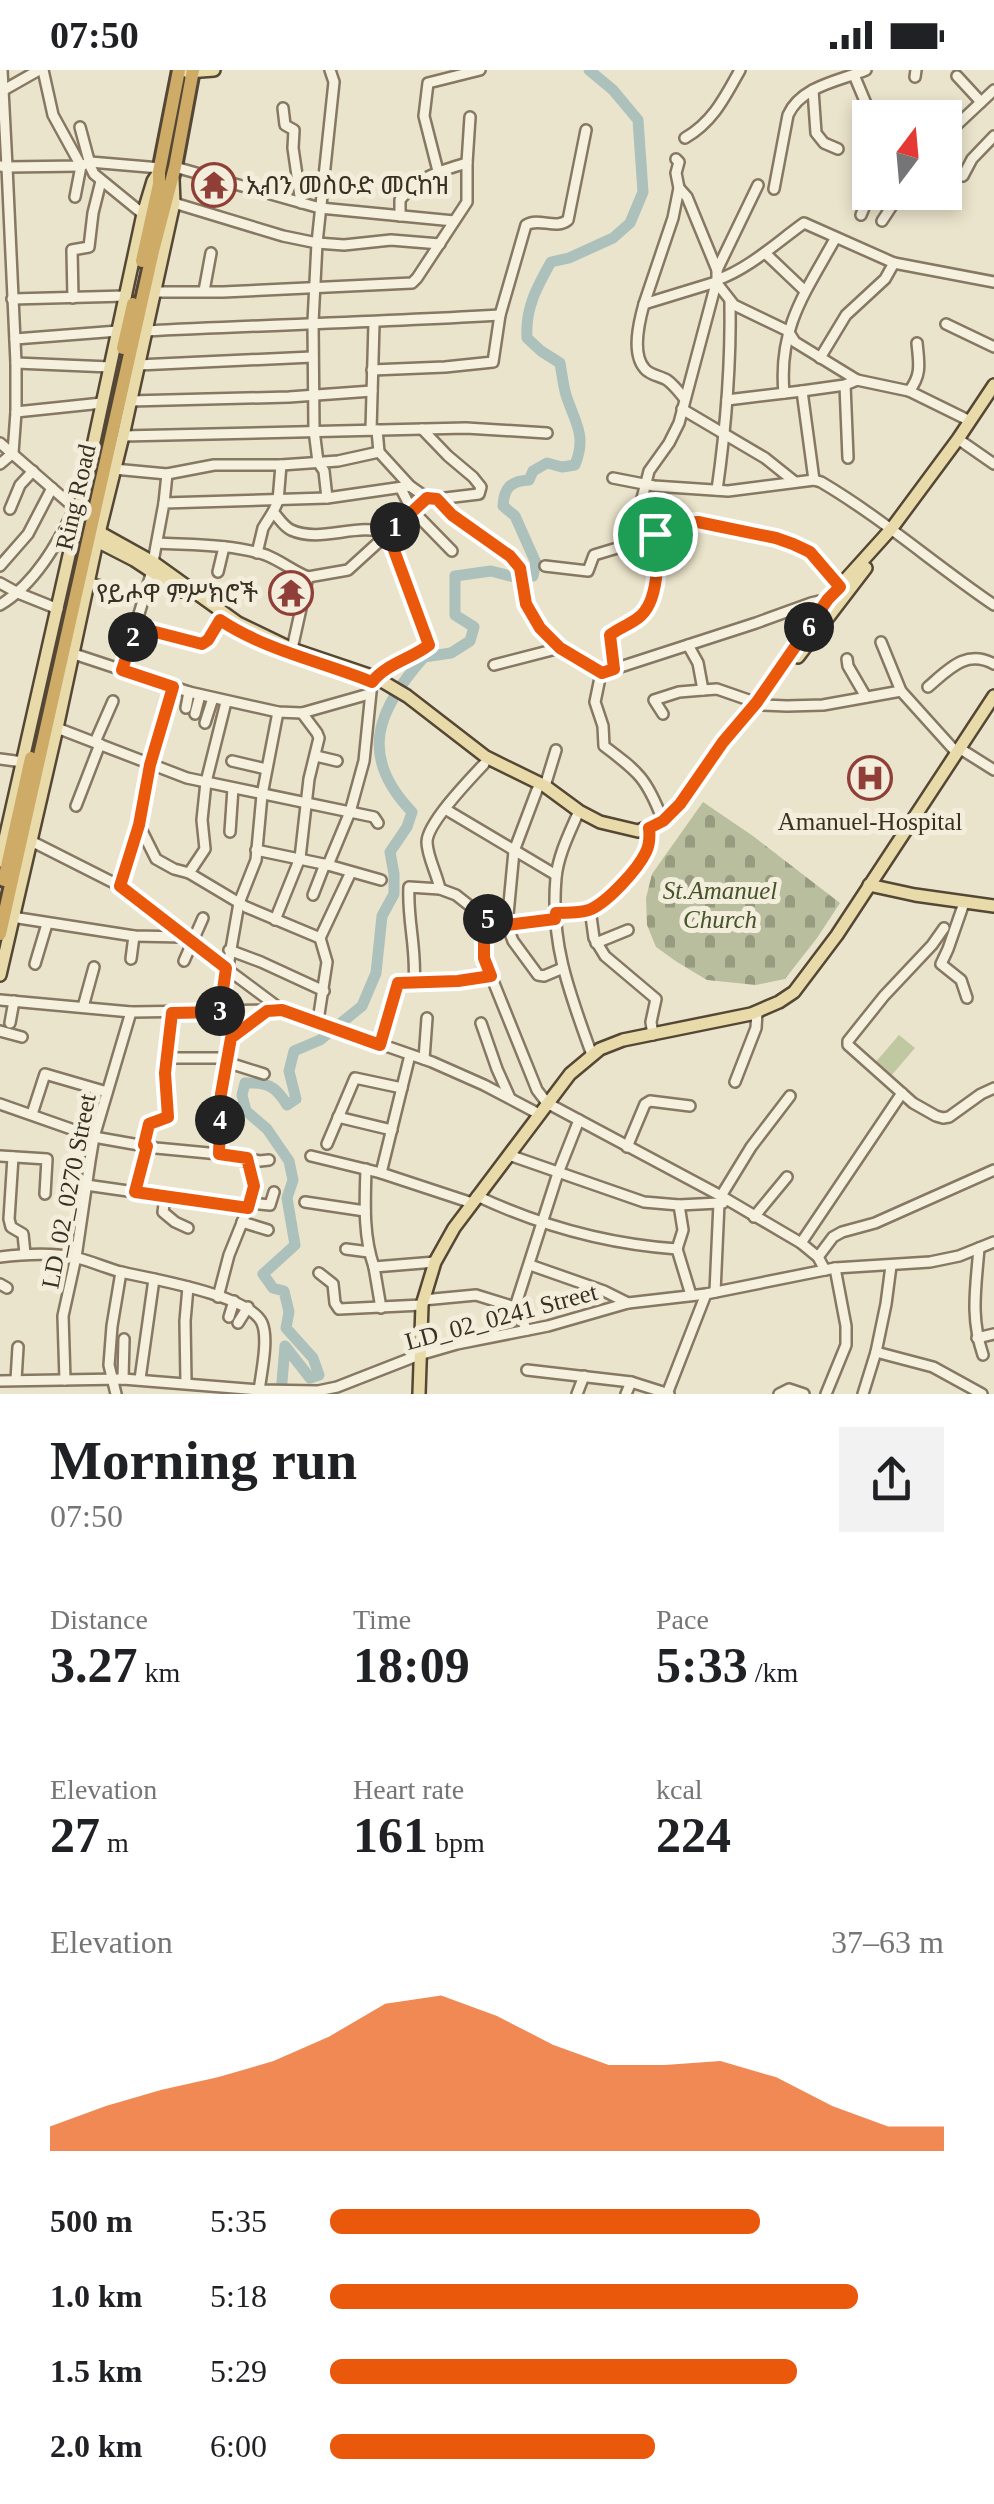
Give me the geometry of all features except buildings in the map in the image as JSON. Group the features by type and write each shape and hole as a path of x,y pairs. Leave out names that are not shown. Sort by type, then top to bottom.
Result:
{"highway":[{"name":"Ring Road","path":"0,934 153,250 184,70"},
{"name":"Ring Road","path":"0,897 151,221 167,171"}],"main road":[{"path":"184,70 214,70"},
{"path":"0,861 143,214 152,181 167,171 175,191 174,204 0,975"},
{"path":"959,440 992,394"},
{"path":"153,566 220,620 278,650 387,687 486,757 578,813 631,832 650,831 663,828 686,808 992,394"},
{"path":"650,831 680,804 723,742 760,704 828,599 893,529"},
{"path":"98,537 153,566 238,622 372,684"},
{"path":"874,557 880,543"},
{"path":"419,1394 423,1303 435,1262 448,1236 570,1074 592,1054 623,1040 757,1012 780,1002 806,978 994,696"},
{"path":"405,699 484,764 541,788"},
{"path":"869,885 994,906"}],"street":[{"path":"0,464 13,454 16,412 15,339 5,224 2,70"},
{"path":"2,91 41,70 53,115 86,164 143,214"},
{"path":"327,498 314,430 312,322 334,82 330,70"},
{"path":"438,171 424,116 428,83 480,70"},
{"path":"685,138 712,117 740,70"},
{"path":"774,189 792,106 813,90 866,70"},
{"path":"854,75 864,100"},
{"path":"957,76 981,102"},
{"path":"813,90 816,134 838,149"},
{"path":"962,120 994,90"},
{"path":"283,108 285,126 294,130 301,203"},
{"path":"154,292 412,282 467,202 470,117"},
{"path":"75,197 86,164 80,127"},
{"path":"372,370 493,362 500,314 526,226 533,222 560,225 568,220 586,130"},
{"path":"962,176 994,136"},
{"path":"676,159 679,188 644,304 638,355 646,371 671,383 683,403 795,482"},
{"path":"4,167 86,164 167,171 320,208 454,221"},
{"path":"400,216 402,196 438,171 467,164"},
{"path":"73,298 72,250 89,246 101,181"},
{"path":"634,542 649,471 674,434 717,277 758,185"},
{"path":"679,188 687,197 730,302 731,345 718,490"},
{"path":"174,204 317,243 344,245 391,240 440,244"},
{"path":"861,215 863,210"},
{"path":"882,221 889,210"},
{"path":"644,304 732,275 802,224 894,263 994,282"},
{"path":"784,393 782,363 788,332 804,291 835,239"},
{"path":"204,291 210,253"},
{"path":"765,253 804,291"},
{"path":"820,358 843,319 891,272 894,263"},
{"path":"12,299 126,296"},
{"path":"730,302 788,332 795,342 857,380 909,391 970,421"},
{"path":"146,331 500,314"},
{"path":"374,323 372,391 379,452 405,488 412,510 452,551"},
{"path":"946,324 994,347"},
{"path":"15,339 118,331"},
{"path":"909,391 920,373 917,343"},
{"path":"138,365 312,357"},
{"path":"16,362 110,367"},
{"path":"727,400 857,380"},
{"path":"844,385 848,458"},
{"path":"130,401 372,391"},
{"path":"802,391 814,480"},
{"path":"16,412 102,403"},
{"path":"123,436 488,428 547,433"},
{"path":"157,543 257,553 308,578 348,570 412,510 432,498 479,494 481,487 422,429"},
{"path":"959,440 994,464"},
{"path":"0,442 77,510 54,548 18,593 0,605"},
{"path":"114,468 166,474 214,465 338,461 379,452"},
{"path":"257,553 263,528 278,501 281,465"},
{"path":"10,509 20,486 33,471"},
{"path":"122,670 153,566 166,474"},
{"path":"612,478 718,490 814,480 893,529 994,604"},
{"path":"0,566 28,534 52,488"},
{"path":"164,503 327,498 405,488 432,498 510,556 520,568 526,604 540,628 560,648 602,673 828,599"},
{"path":"273,512 286,527 305,534 372,530 388,534"},
{"path":"545,566 588,571 594,554 678,524 698,522 793,544 810,552 840,587"},
{"path":"74,654 226,702 302,713 372,684 429,645 388,534"},
{"path":"614,669 610,635 644,612 651,596 658,565 655,534"},
{"path":"218,572 224,547"},
{"path":"292,649 308,578"},
{"path":"0,582 58,608"},
{"path":"88,583 111,596"},
{"path":"136,627 202,644 220,620"},
{"path":"882,642 902,691 957,750 994,770"},
{"path":"688,644 698,663 703,690"},
{"path":"494,665 560,648"},
{"path":"928,687 968,658 981,657 994,664"},
{"path":"847,659 866,696"},
{"path":"602,673 596,702 604,746 646,783 663,821"},
{"path":"313,895 350,812 366,751 372,684"},
{"path":"120,886 173,687"},
{"path":"663,714 654,700 679,692 716,689 760,704 823,705 902,691"},
{"path":"190,711 195,693"},
{"path":"206,723 213,698"},
{"path":"76,806 75,792 113,702"},
{"path":"189,873 205,849 202,820 206,782 226,702"},
{"path":"220,1012 239,903 254,867 262,794 278,712"},
{"path":"276,920 300,858 305,804 316,756 317,733 302,713"},
{"path":"57,728 150,765 206,782 374,817 378,824"},
{"path":"556,750 514,851 507,925 538,975 563,968"},
{"path":"316,756 337,761"},
{"path":"0,759 23,762"},
{"path":"232,761 266,769"},
{"path":"440,889 427,836 444,809 484,764"},
{"path":"230,832 233,788"},
{"path":"444,809 556,876"},
{"path":"578,813 556,876 556,938 592,1054"},
{"path":"139,825 156,859 189,873 239,903 320,938"},
{"path":"414,983 410,887 440,889 465,900 484,917 507,925 590,910 607,898 638,864 647,850 650,831"},
{"path":"30,842 120,886 282,1010 424,1059 510,1098 579,1120 802,1242 830,1269 844,1312 846,1345 826,1394"},
{"path":"256,850 381,880"},
{"path":"322,1022 328,962 320,938 350,872"},
{"path":"964,902 940,964 961,980 967,998"},
{"path":"590,910 596,943 616,967 656,998 651,1022 653,1036"},
{"path":"12,917 134,936 188,940"},
{"path":"484,917 484,958 543,1108"},
{"path":"184,961 188,940 202,918"},
{"path":"158,938 164,922"},
{"path":"35,964 47,924"},
{"path":"944,928 848,1041 850,1050 913,1104 943,1118 994,1088"},
{"path":"596,943 628,930"},
{"path":"131,958 134,936"},
{"path":"229,950 324,992"},
{"path":"83,1008 94,967"},
{"path":"380,1045 395,986 402,982 491,976"},
{"path":"0,1000 130,1012 282,1010"},
{"path":"10,1022 14,1001"},
{"path":"231,1038 267,1011"},
{"name":"LD_02_0270 Street","path":"58,1394 63,1316 94,1137 130,1012"},
{"path":"219,1154 221,1094 233,1012"},
{"path":"734,1082 756,1028 757,1012"},
{"path":"135,1192 150,1123 168,1117 166,1058 172,1013"},
{"path":"424,1059 427,1018"},
{"path":"481,1023 510,1098"},
{"path":"0,1031 22,1037"},
{"path":"381,1173 410,1055"},
{"path":"166,1058 226,1060 264,1074"},
{"path":"32,1114 45,1074 83,1079 107,1092"},
{"path":"327,1144 354,1078 402,1088"},
{"path":"802,1242 902,1093"},
{"path":"527,1370 631,1382 668,1394 711,1293 723,1201 751,1147 790,1096"},
{"path":"627,1147 650,1100 690,1106"},
{"path":"0,1104 94,1137 269,1160"},
{"path":"338,1117 392,1130"},
{"path":"527,1330 516,1307 579,1120"},
{"path":"509,1154 644,1202 679,1205 723,1201"},
{"path":"0,1156 46,1159 45,1194"},
{"path":"311,1156 475,1199 595,1238 677,1249"},
{"path":"13,1157 9,1219 12,1228 24,1234 25,1254"},
{"path":"218,1296 254,1186 247,1158"},
{"path":"366,1170 369,1252 381,1308"},
{"path":"818,1257 833,1237 842,1232 874,1223 994,1170"},
{"path":"754,1217 787,1177"},
{"path":"86,1185 249,1206 270,1205 274,1192"},
{"path":"165,1198 163,1212 188,1228"},
{"path":"306,1202 365,1211"},
{"path":"679,1205 683,1230 677,1249 690,1295"},
{"path":"242,1222 268,1230"},
{"name":"LD_02_0241 Street","path":"0,1380 118,1379 296,1392 337,1387 457,1344 548,1326 628,1303 711,1293 830,1269 930,1262 994,1242"},
{"path":"979,1248 974,1316 982,1355"},
{"path":"346,1249 369,1252"},
{"path":"0,1257 25,1254 76,1258 248,1307 264,1325 262,1391"},
{"path":"374,1267 435,1262"},
{"path":"530,1265 628,1303"},
{"path":"863,1394 876,1352 890,1266"},
{"path":"118,1379 109,1365 121,1272"},
{"path":"319,1273 333,1284 339,1308 381,1308 476,1295 516,1307"},
{"path":"140,1380 154,1279"},
{"path":"186,1382 188,1287"},
{"path":"234,1301 234,1320 248,1307"},
{"path":"103,1306 114,1308"},
{"path":"977,1338 994,1334"},
{"path":"116,1394 124,1339"},
{"path":"16,1380 18,1347"},
{"path":"876,1352 933,1367 982,1394"},
{"path":"577,1394 584,1376"},
{"path":"626,1394 631,1382"},
{"path":"779,1394 789,1389 804,1394"}],"green space":[{"name":"St.Amanuel Church","path":"703,802 840,903 785,979 756,985 707,980 656,947 647,925 646,898 652,874"},
{"path":"899,1035 915,1048 890,1077 874,1064"}],"waterway":[{"path":"281,1394 285,1346 310,1378 319,1375 313,1358 286,1328 289,1312 284,1291 273,1288 263,1274 295,1245 287,1198 293,1180 289,1161 267,1129 246,1111 242,1095 245,1083 259,1083 275,1089 287,1105 296,1099 289,1071 294,1051 320,1040 362,1006 376,973 382,916 394,894 390,852 412,812 384,771 379,752 385,714 424,657 451,653 470,641 474,627 455,615 455,576 491,571 514,577 533,576 536,563 515,516 503,506 507,490 517,482 529,480 533,471 547,463 575,465 580,437 560,363 527,338 530,307 551,262 613,238 630,223 643,192 638,120 613,90 589,70"}],"place":[{"name":"ኢብን መስዑድ መርከዝ","path":"214,185"},
{"name":"የይሖዋ ምሥክሮች","path":"291,593"},
{"name":"Amanuel-Hospital","path":"870,778"}],"route":[{"path":"427,498 437,499 452,515 510,556 520,568 526,604 540,628 560,648 602,673 614,669 610,635 644,612 651,596 659,555 655,534 678,524 698,522 776,538 810,552 840,587 680,804 663,821 649,828 647,850 607,898 590,910 556,913 555,919 507,925 484,917 484,958 491,976 398,983 380,1045 282,1010 267,1011 231,1038 221,1094 219,1154 247,1158 254,1186 248,1208 135,1192 149,1124 168,1117 165,1073 172,1013 220,1012 226,968 120,886 173,687 122,670 136,627 202,644 220,620 289,654 372,682 388,668 427,648 430,642 388,534 427,498"}]}
